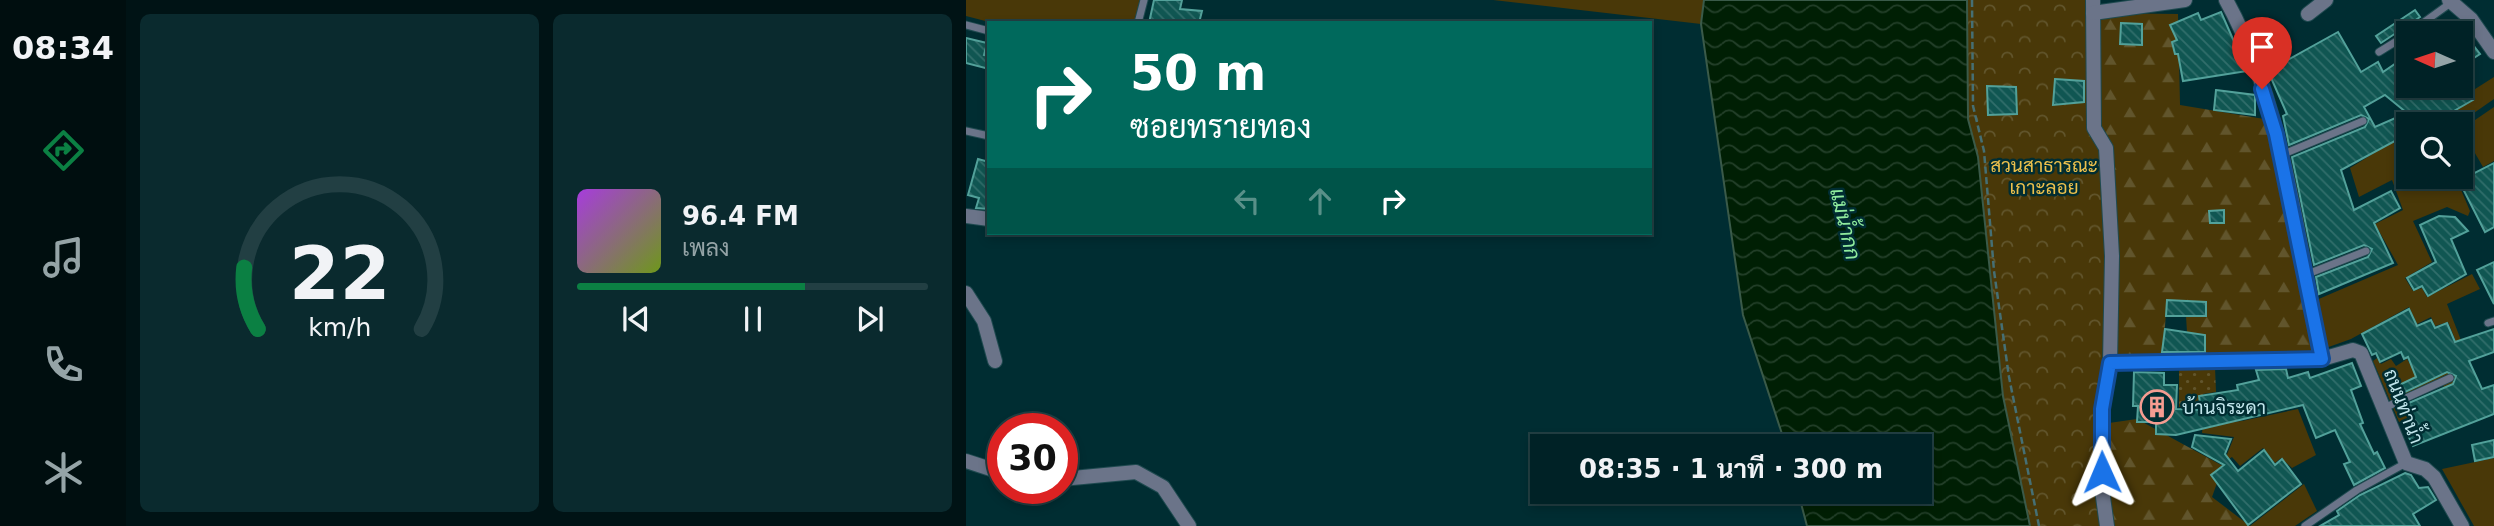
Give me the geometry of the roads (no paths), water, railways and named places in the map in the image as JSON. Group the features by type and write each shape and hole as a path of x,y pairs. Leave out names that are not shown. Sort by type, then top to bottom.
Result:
{"street":[{"path":"2107,526 2103,497 2102,409 2110,363 2112,256 2106,148 2094,128 2093,7 2185,0"},
{"path":"2110,363 2322,359 2276,134 2243,32 2226,0"},
{"path":"2308,14 2326,0"},
{"path":"2451,1 2472,19 2494,52"},
{"path":"966,216 987,219"},
{"path":"966,293 984,321 995,361"},
{"name":"ถนนท่าน้ำ","path":"2322,359 2353,350 2361,353 2406,463 2425,469 2434,477 2462,526"},
{"path":"966,461 987,468"},
{"path":"1078,478 1136,472 1163,487 1189,526"}],"lane":[{"path":"1139,21 1144,0"},
{"path":"2426,21 2451,1"},
{"path":"966,25 987,30"},
{"path":"2379,52 2396,42"},
{"path":"2280,156 2363,121"},
{"path":"966,131 987,136"},
{"path":"2305,275 2366,251"},
{"path":"2383,408 2450,378"},
{"path":"2305,526 2357,490 2406,463"}],"water":[{"name":"แม่น้ำกก","path":"1704,0 1967,0 1968,119 1978,157 2003,396 2030,526 1807,526 1801,504 1932,504 1932,434 1782,434 1743,315 1701,24"}],"place":[{"name":"บ้านจิระดา","path":"2157,407"}],"park label":[{"name":"สวนสาธารณะ เกาะลอย","path":"2044,176"}]}
